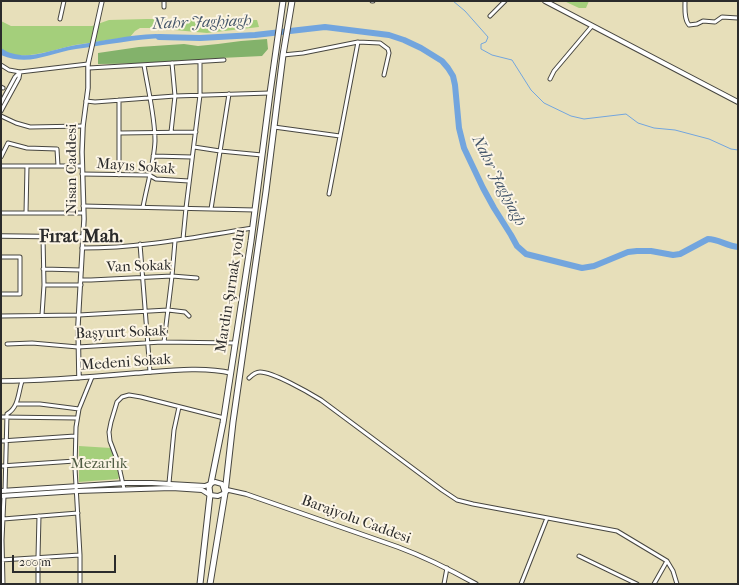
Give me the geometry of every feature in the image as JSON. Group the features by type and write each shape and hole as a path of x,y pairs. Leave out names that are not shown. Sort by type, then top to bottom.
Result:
{"highway":[{"name":"Mardin-Şırnak yolu","path":"200,584 210,495 209,487 224,418 253,228 283,1"},
{"name":"Mardin-Şırnak yolu","path":"210,584 225,493 233,422 274,127 282,55 292,1"}],"main road":[{"path":"546,1 738,102"},
{"path":"123,483 169,483 205,486 211,483 220,483 223,486 225,493 218,496 210,495 202,490 172,488 3,494 77,486 123,483"}],"street":[{"path":"60,19 64,1"},
{"name":"Nisan Caddesi","path":"79,378 78,347 83,237 83,126 88,88 89,58 102,1"},
{"path":"164,1 164,7"},
{"path":"490,16 505,1"},
{"path":"685,1 685,13 687,23 689,25 697,24 703,21 715,22 722,17 738,18"},
{"path":"550,79 554,71 592,26"},
{"path":"282,55 303,53 358,42 380,43 388,49 389,53 384,75"},
{"path":"329,194 358,42"},
{"path":"1,65 9,70 20,72 88,66 144,65 224,60"},
{"path":"183,240 200,95 200,62"},
{"path":"171,132 175,96 172,63"},
{"path":"142,207 153,156 154,132 144,65"},
{"path":"1,103 15,77 20,72"},
{"path":"1,111 19,78 20,72"},
{"path":"86,102 150,99 175,96 270,93"},
{"path":"211,208 230,94"},
{"path":"119,100 119,176"},
{"path":"1,116 23,126 83,126"},
{"path":"274,127 340,136"},
{"path":"120,134 196,132"},
{"path":"1,157 8,143 27,148 58,149 58,166"},
{"path":"194,147 262,155"},
{"path":"153,156 192,157"},
{"path":"1,166 82,166"},
{"path":"26,213 27,166"},
{"name":"Mayıs Sokak","path":"82,174 149,176 189,181"},
{"path":"83,206 255,210"},
{"path":"1,213 83,213"},
{"path":"82,248 105,248 175,241 253,228"},
{"path":"1,236 83,237"},
{"path":"42,315 44,285 43,237"},
{"path":"164,342 175,241"},
{"path":"140,244 150,372"},
{"path":"1,257 20,257 20,294 1,294"},
{"path":"43,269 81,270"},
{"name":"Van Sokak","path":"81,280 172,276 197,278"},
{"path":"44,285 81,285"},
{"path":"1,316 79,315 168,310 185,312 189,316"},
{"name":"Başyurt Sokak","path":"7,344 32,343 78,347 164,342 235,343"},
{"name":"Medeni Sokak","path":"1,381 79,378 208,369 221,370 230,373"},
{"path":"249,378 259,372 306,391 321,400 457,500 617,531 667,561 674,571 677,584"},
{"path":"80,584 75,436 79,410 92,377"},
{"path":"3,584 3,466 7,414 11,412 17,404 22,381"},
{"path":"124,489 109,432 117,402 122,397 129,394 224,418"},
{"path":"17,404 46,405 79,410"},
{"path":"169,483 174,430 179,407"},
{"path":"1,417 77,418"},
{"path":"1,441 75,436"},
{"path":"3,466 75,461"},
{"name":"Barajyolu Caddesi","path":"225,493 228,490 246,494 410,552 447,568 476,584"},
{"path":"4,519 78,513"},
{"path":"38,584 39,516"},
{"path":"521,584 547,518"},
{"path":"2,560 80,555"},
{"path":"580,556 637,584"},
{"path":"654,584 667,561"},
{"path":"444,584 447,568"}],"green space":[{"path":"564,1 589,1 586,8 579,8"},
{"path":"109,20 257,20 259,27 207,33 140,28 130,37 75,45 24,56 6,52 1,47 1,21 11,26 92,26"},
{"path":"267,39 268,49 262,56 98,64 98,53 139,47 184,44 198,46"},
{"name":"Mezarlık","path":"79,446 111,448 115,457 119,477 118,479 79,482"}],"water":[{"path":"156,34 165,35 166,37 76,49 39,58 21,60 1,55 1,48 10,53 28,55 106,40"}],"waterway":[{"path":"453,1 465,11 488,37 486,42 481,44 481,49 492,55 512,60 531,90 544,103 571,116 584,119 626,114 638,123 654,128 675,130 709,139 731,149 738,150"},
{"name":"Nahr Jaghjagh","path":"159,37 200,38 255,35 325,27 389,35 404,40 421,48 442,61 453,76 459,128 464,148 494,208 517,246 526,254 582,268 594,266 628,252 651,251 673,255 680,254 708,239 738,247"}],"district":[{"name":"Fırat Mah.","path":"81,237"}]}
